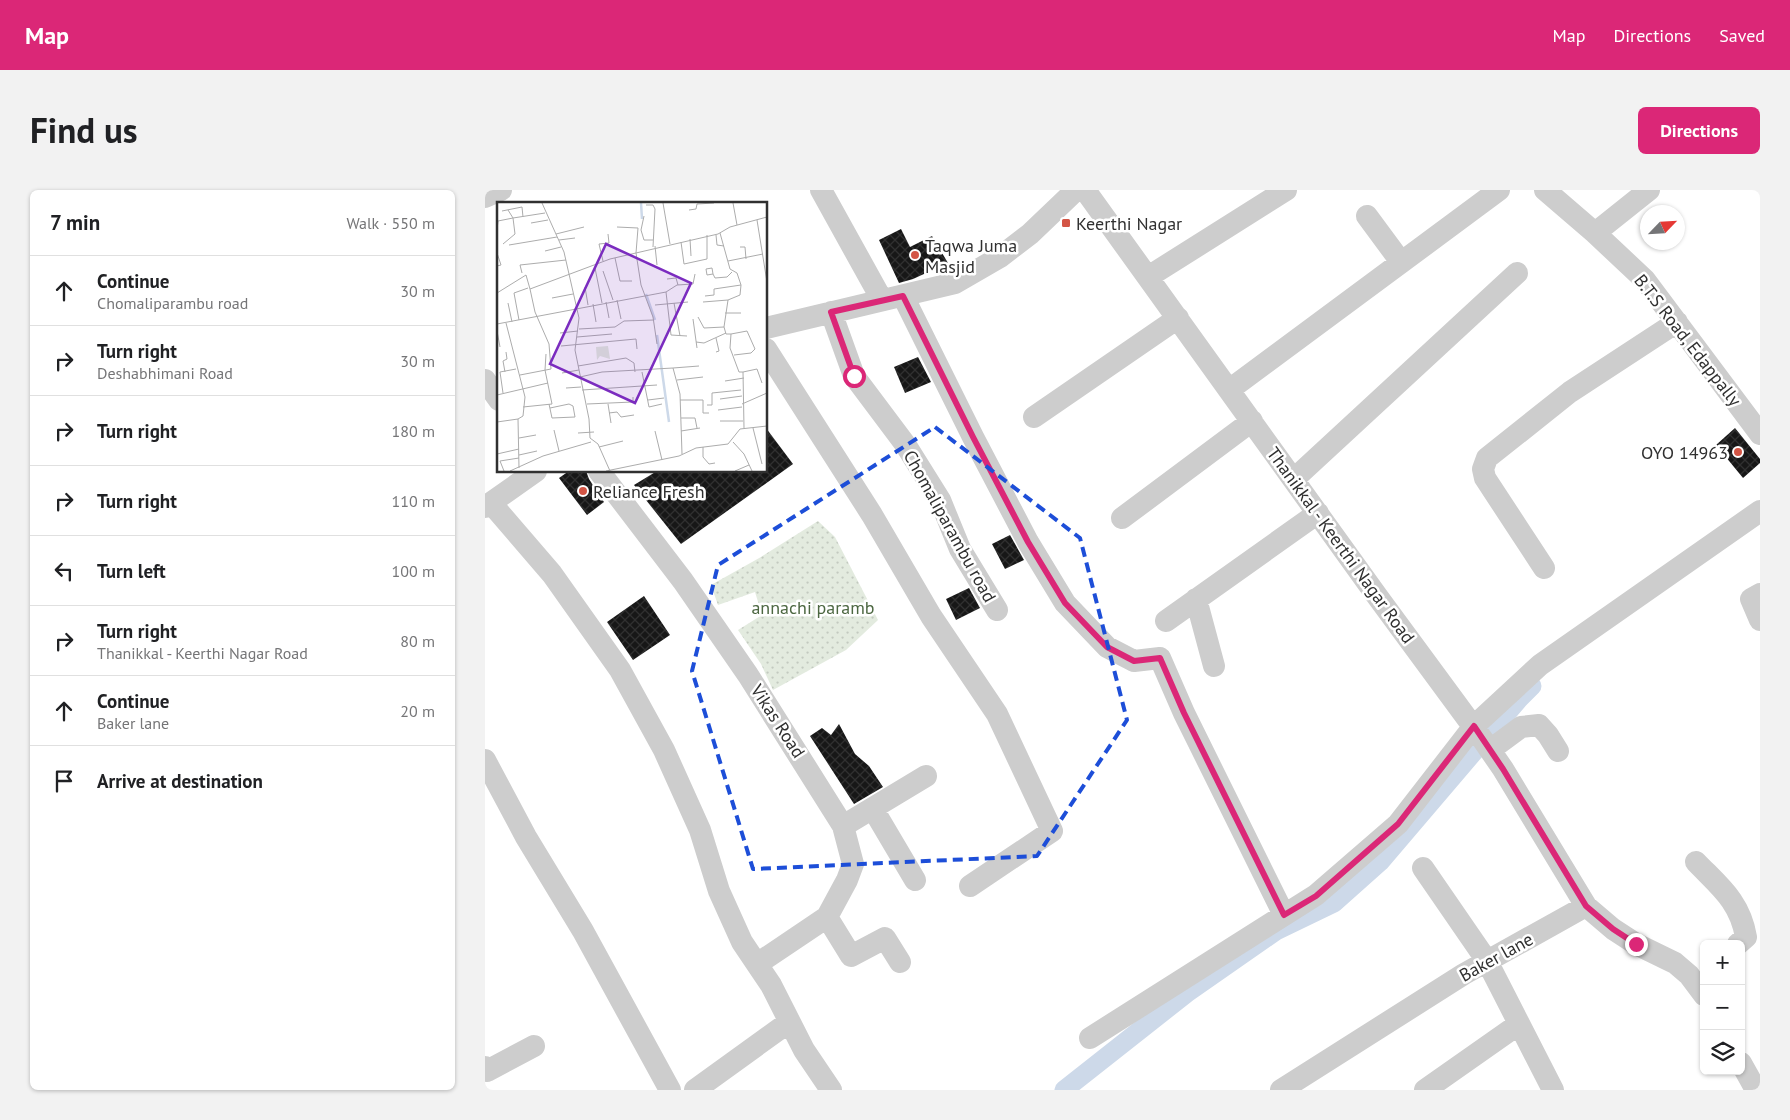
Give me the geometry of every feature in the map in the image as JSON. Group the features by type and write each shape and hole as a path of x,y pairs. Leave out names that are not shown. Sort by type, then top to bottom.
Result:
{"street":[{"path":"485,197 501,190"},
{"path":"821,190 882,300"},
{"path":"767,328 955,283 1000,257 1030,234 1076,190"},
{"name":"Thanikkal - Keerthi Nagar Road","path":"1085,190 1503,769 1586,906"},
{"path":"1148,277 1286,190"},
{"path":"1229,390 1499,190"},
{"name":"B.T.S Road, Edappally","path":"1545,190 1645,280 1760,434"},
{"path":"1595,233 1649,190"},
{"path":"1367,216 1401,262"},
{"path":"1294,479 1517,273"},
{"path":"903,296 977,446 1028,542 1065,603 1107,647 1134,661 1160,658 1184,713 1284,915"},
{"name":"Chomaliparambu road","path":"831,312 854,376 905,444 939,500 960,549 997,610"},
{"path":"1035,417 1178,318"},
{"path":"1545,568 1485,478 1483,468 1485,463 1495,451 1570,392 1677,322"},
{"path":"767,351 867,506 931,616 997,714 1052,831 970,886"},
{"path":"485,380 497,397"},
{"path":"1122,518 1252,421"},
{"path":"535,472 488,505 552,574 621,670 665,750 700,830 719,891 743,942 771,985 803,1050 831,1090"},
{"name":"Vikas Road","path":"600,472 683,581 743,667 843,826 853,864 847,880 827,917 757,964"},
{"path":"1091,1038 1316,896 1398,824 1482,739 1541,665 1760,511"},
{"path":"1165,621 1318,513"},
{"path":"1760,594 1751,599 1760,620"},
{"path":"1196,599 1214,666"},
{"path":"1482,739 1521,727 1539,725 1548,735 1557,751"},
{"path":"485,760 526,837 583,931 670,1090"},
{"path":"843,826 926,776"},
{"path":"873,809 915,880"},
{"path":"1696,862 1732,899 1744,923 1746,937 1743,940"},
{"path":"1423,868 1487,961 1553,1090"},
{"path":"1586,906 1613,929 1636,944 1675,963 1700,983"},
{"name":"Baker lane","path":"1281,1090 1464,974 1586,906"},
{"path":"827,917 851,956 885,938 900,962"},
{"path":"695,1090 789,1022"},
{"path":"1425,1090 1519,1024"},
{"path":"485,1067 487,1071 534,1046"},
{"path":"1745,1070 1756,1090"}],"highlighted area":[{"path":"935,427 1080,538 1127,720 1037,856 753,869 692,671 718,565"}],"green space":[{"name":"annachi paramb","path":"818,521 835,537 878,620 846,650 773,690 761,664 738,630 762,615 755,592 718,605 711,585 761,557"}],"building":[{"name":"Taqwa Juma Masjid","path":"901,229 910,247 932,236 948,263 913,279 899,283 879,240"},
{"path":"918,357 931,382 905,393 894,367"},
{"name":"OYO 14963","path":"1735,428 1760,459 1760,463 1743,478 1716,445"},
{"path":"767,429 793,464 681,544 634,485 655,472 767,472"},
{"name":"Reliance Fresh","path":"568,472 586,472 604,502 587,515 559,478"},
{"path":"1010,535 1024,560 1005,569 992,544"},
{"path":"969,588 980,608 956,620 946,599"},
{"path":"644,596 670,635 633,660 607,622"},
{"path":"839,724 855,754 869,766 883,787 854,804 810,736 822,728 831,735"}],"waterway":[{"path":"1064,1090 1187,993 1276,931 1334,903 1380,862 1532,686"}],"place":[{"name":"Keerthi Nagar","path":"1066,223"},
{"name":"Taqwa Juma Masjid","path":"915,255"},
{"name":"OYO 14963","path":"1738,452"},
{"name":"Reliance Fresh","path":"583,491"}],"route":[{"path":"854,376 831,312 903,296 1028,542 1065,603 1107,647 1134,661 1160,658 1184,713 1284,915 1316,896 1398,824 1474,726 1503,769 1586,906 1613,929 1636,944"}]}
